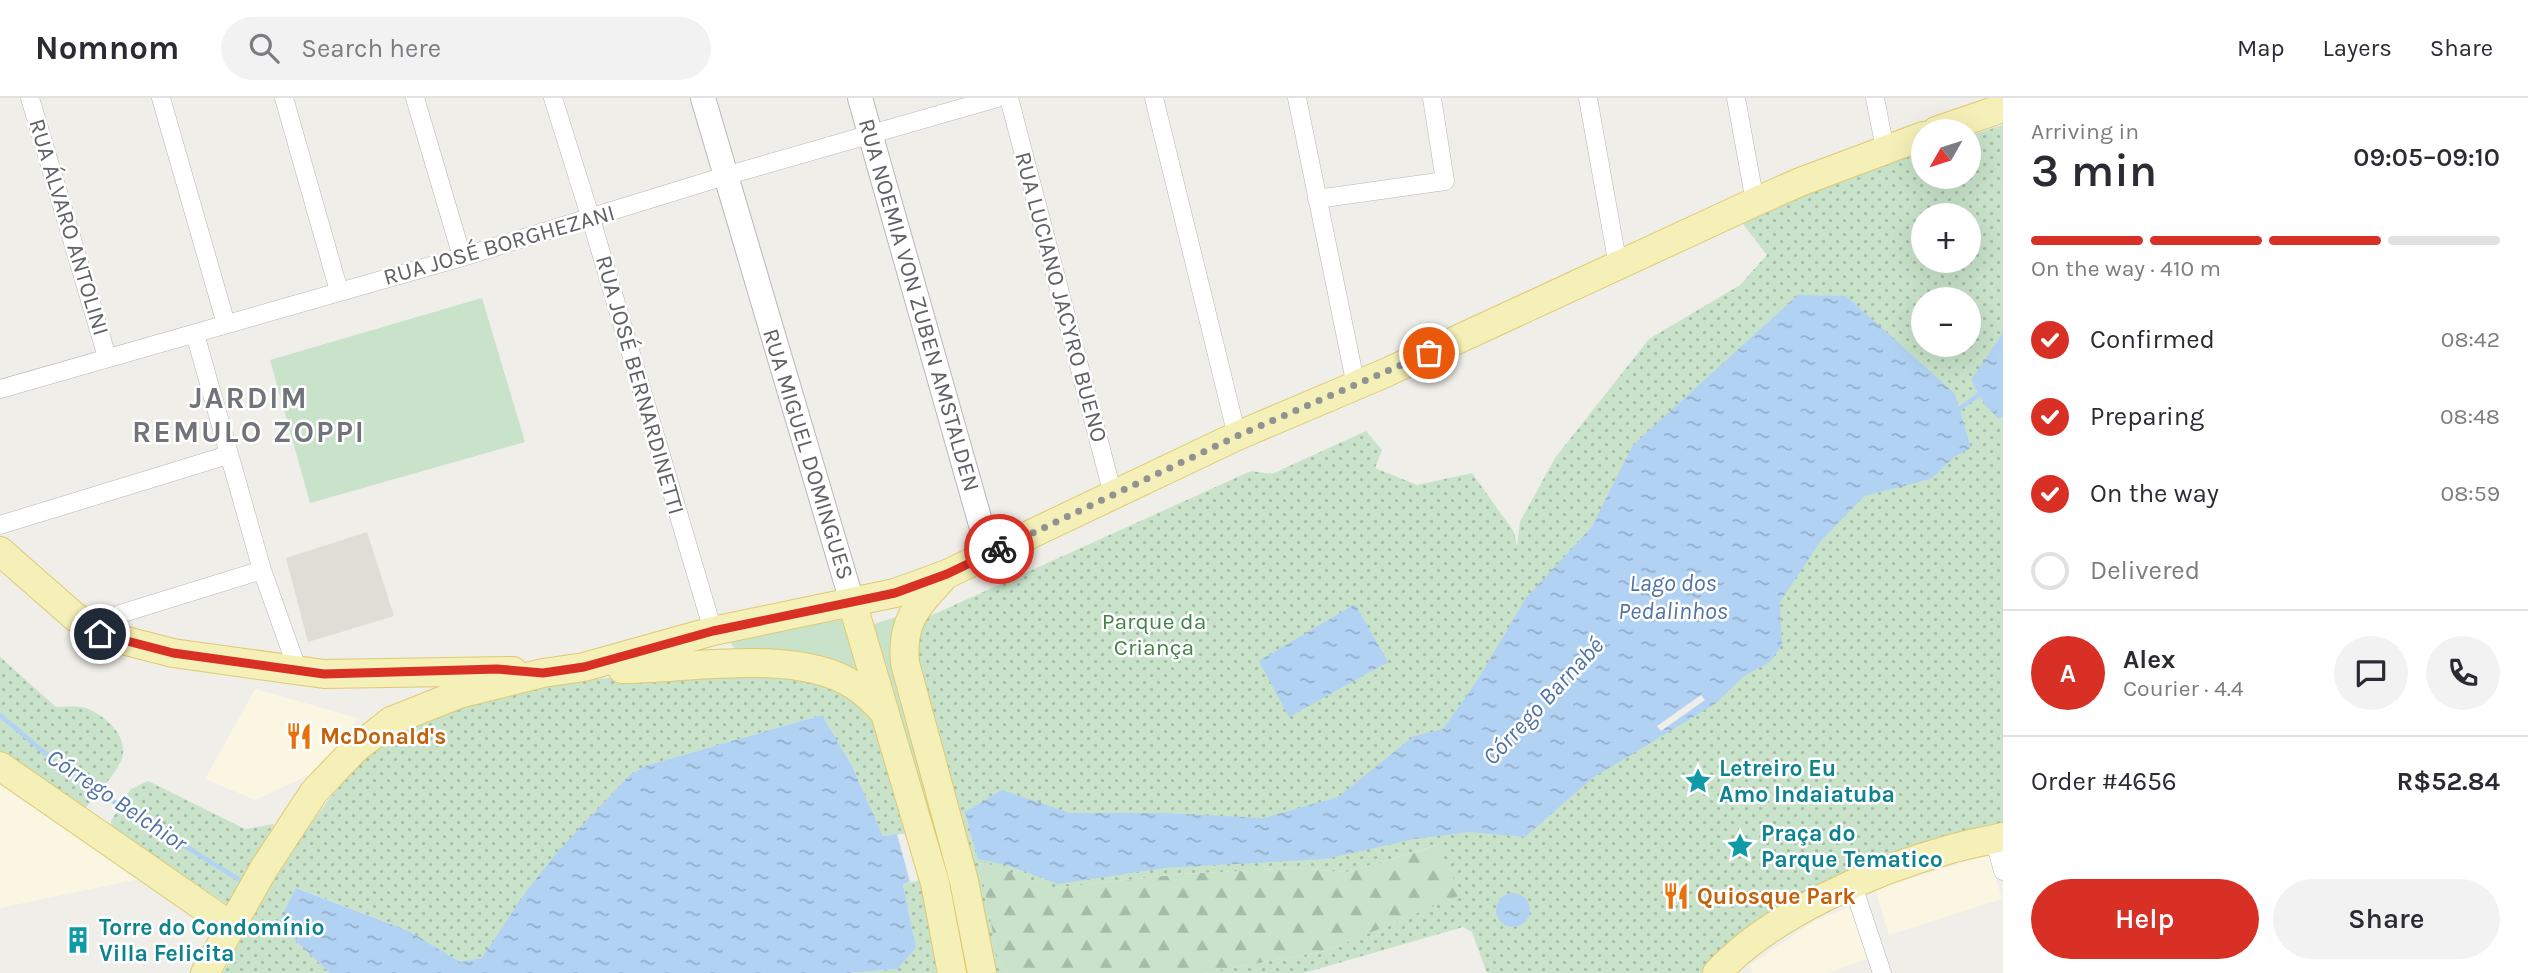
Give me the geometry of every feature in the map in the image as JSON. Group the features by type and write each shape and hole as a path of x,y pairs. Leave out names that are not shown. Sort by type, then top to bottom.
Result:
{"main road":[{"name":"RUA MIGUEL DOMINGUES","path":"703,98 935,883 952,973"},
{"name":"RUA NOEMIA VON ZUBEN AMSTALDEN","path":"860,98 989,553"},
{"path":"1971,119 2003,108"},
{"path":"205,973 263,870 314,792 354,750 391,721 459,694 543,673 584,667 713,631 895,593 947,574 1237,436 1356,386 1755,202 1911,140"},
{"path":"0,551 74,616 100,634 173,653 324,674 497,669 543,673"},
{"path":"947,574 916,606 905,633 903,648 964,881 982,973"},
{"path":"584,667 625,669 782,664 818,670 850,682 885,713"},
{"path":"0,766 231,926"},
{"path":"1724,970 1756,938 1802,909 1893,869 1951,849 2000,842"}],"street":[{"name":"RUA ÁLVARO ANTOLINI","path":"30,98 107,357"},
{"path":"161,98 226,324"},
{"path":"284,98 339,291"},
{"path":"415,98 463,257"},
{"name":"RUA JOSÉ BERNARDINETTI","path":"552,98 591,219 713,631"},
{"name":"RUA JOSÉ BORGHEZANI","path":"0,389 463,257 725,176 997,98"},
{"name":"RUA LUCIANO JACYRO BUENO","path":"1009,98 1113,495"},
{"path":"1154,98 1237,436"},
{"path":"1297,98 1356,386"},
{"path":"1317,199 1445,181 1432,98"},
{"path":"1588,98 1618,266"},
{"path":"1736,98 1755,202"},
{"path":"1875,98 1885,149"},
{"path":"195,334 262,570 298,671"},
{"path":"0,525 228,455"},
{"path":"100,634 120,614 262,570"},
{"path":"2000,842 2003,871"},
{"path":"1853,886 1882,973"}],"shaded area":[{"path":"367,532 394,616 308,642 286,558"},
{"path":"255,689 358,718 318,771 255,800 205,779"},
{"path":"0,780 139,879 0,908"},
{"path":"1989,855 2002,899 1889,935 1875,889"},
{"path":"1852,906 1867,959 1829,973 1752,973 1750,965 1814,921"}],"green space":[{"name":"Parque da Criança","path":"2003,125 2003,829 1735,943 1701,973 1487,973 1472,932 1463,927 1304,973 1203,973 1326,951 1461,895 1438,845 1346,872 1296,868 1182,874 1053,888 979,860 998,960 1007,973 991,973 912,655 919,621 1251,471 1272,474 1366,431 1382,450 1375,468 1417,485 1472,473 1514,532 1517,547 1520,522 1555,458 1649,339 1740,285 1767,255 1739,219 1911,154 1911,189 1981,189 1981,132"},
{"path":"482,298 525,442 310,503 270,360"},
{"path":"900,616 969,938 972,973 964,973 959,936 870,625"},
{"path":"844,619 862,676 740,655 729,641"},
{"path":"0,657 56,707 88,709 110,723 120,737 123,754 120,763 84,810 0,751"},
{"path":"683,674 787,677 826,684 872,711 910,833 883,836 852,766 822,715 645,766 630,775 482,958 460,962 409,931 297,888 278,924 330,973 223,973 277,876 307,829 355,768 382,743 416,723 489,696 566,682"},
{"path":"148,781 245,829 274,824 228,905 111,829 111,821 131,789"},
{"path":"1439,845 1462,895 1326,951 1203,973 1007,973 998,960 978,859 1053,888 1182,874 1296,868 1346,872"},
{"path":"925,879 941,973 849,973 898,969 916,948 903,884"}],"water":[{"name":"Lago dos Pedalinhos","path":"1798,295 1846,296 1955,394 1971,448 1954,457 1931,479 1864,496 1820,542 1780,602 1782,645 1770,662 1744,676 1715,704 1594,777 1525,837 1469,832 1414,839 1326,859 1164,868 1058,884 1007,865 978,859 965,812 1002,790 1070,813 1163,813 1264,818 1338,797 1414,736 1443,729 1477,681 1526,598 1591,528 1633,445"},
{"path":"2003,333 2003,417 1998,418 1985,405 1971,380"},
{"path":"1355,604 1388,662 1289,717 1259,661"},
{"path":"822,715 852,766 883,836 897,834 910,882 903,884 916,948 898,969 849,973 330,973 278,924 296,888 409,931 460,962 482,958 525,893 559,850 630,775 645,766"},
{"path":"1750,836 1755,844 1733,859 1728,851"},
{"path":"1513,893 1525,898 1530,910 1525,922 1513,927 1501,922 1496,910 1501,898"}],"pier":[{"path":"1701,695 1705,700 1661,731 1657,726"}],"waterway":[{"name":"Córrego Barnabé","path":"1954,413 1981,393"},
{"name":"Córrego Belchior","path":"0,715 71,775 238,879"}],"way so far":[{"path":"999,549 1237,436 1429,353"}],"place":[{"name":"McDonald's","path":"299,736"},
{"name":"Letreiro Eu Amo Indaiatuba","path":"1698,781"},
{"name":"Praça do Parque Tematico","path":"1740,846"},
{"name":"Quiosque Park","path":"1676,896"},
{"name":"Torre do Condomínio Villa Felicita","path":"78,940"}],"district":[{"name":"JARDIM REMULO ZOPPI","path":"249,415"}],"route":[{"path":"100,634 173,653 324,674 497,669 543,673 584,667 713,631 895,593 947,574 999,549"}]}
